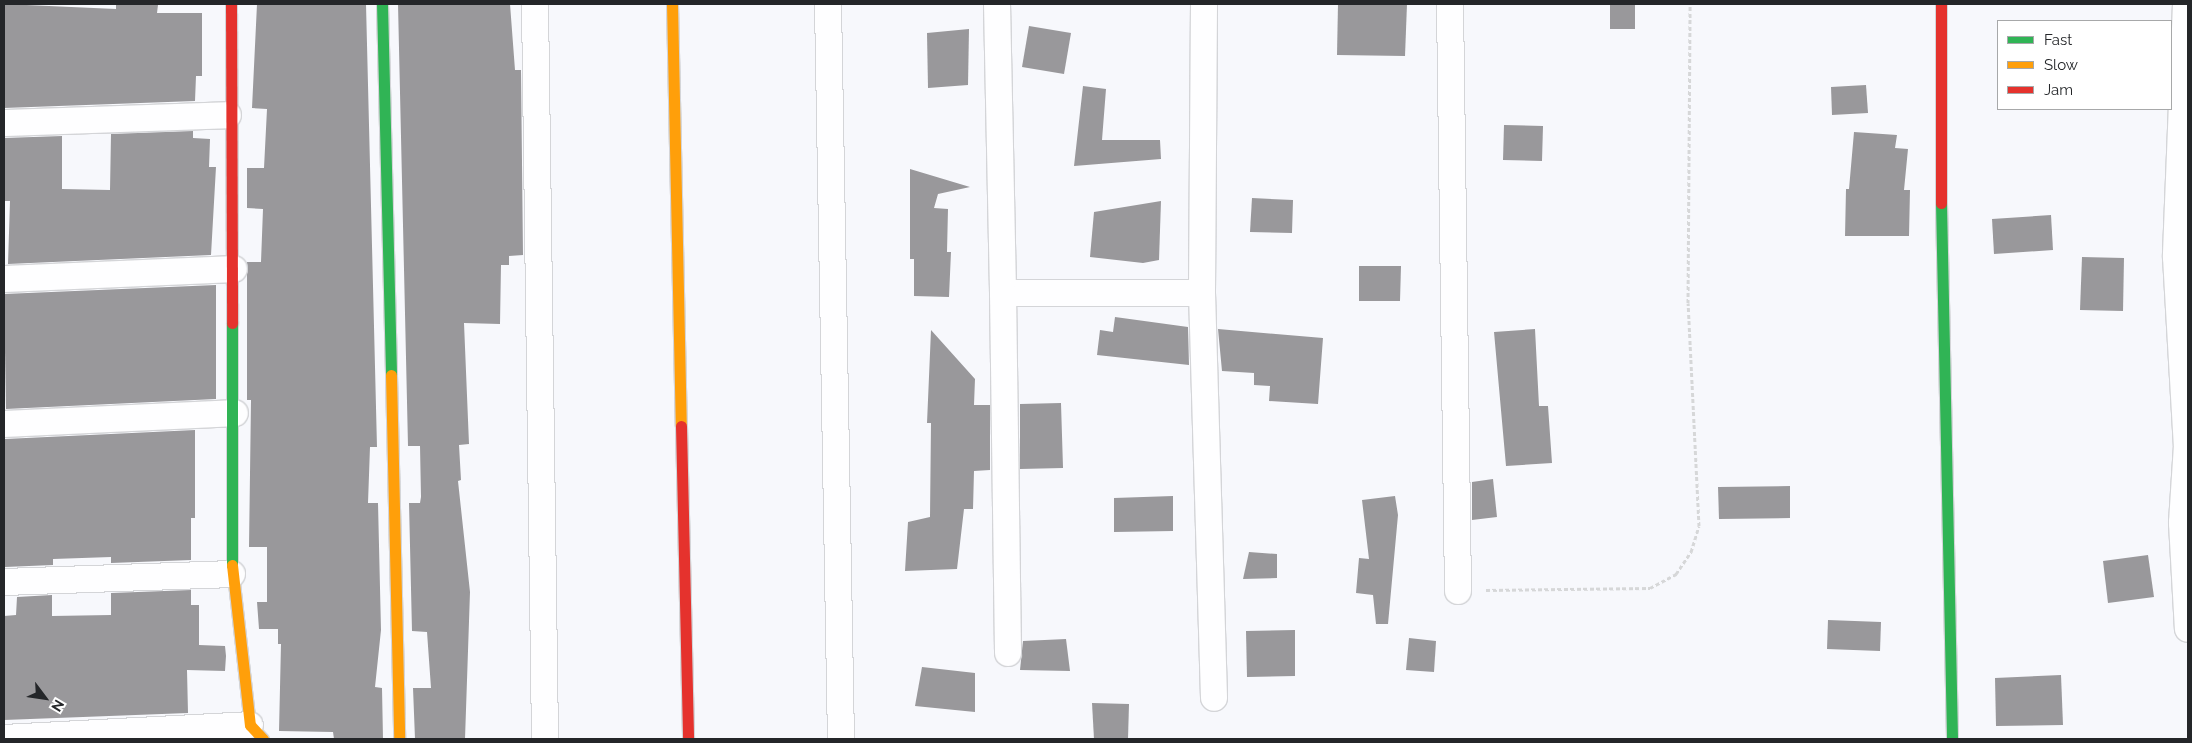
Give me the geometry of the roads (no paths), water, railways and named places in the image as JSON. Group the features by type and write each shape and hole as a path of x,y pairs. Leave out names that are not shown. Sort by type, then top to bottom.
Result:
{"street":[{"path":"4,738 256,732 232,574 235,413 234,268 228,115 231,4"},
{"path":"382,4 399,739"},
{"path":"535,4 545,739"},
{"path":"672,4 688,739"},
{"path":"828,4 841,739"},
{"path":"997,4 1008,653"},
{"path":"1204,4 1202,293 1214,698"},
{"path":"1450,4 1458,591"},
{"path":"1941,4 1941,271 1952,739"},
{"path":"2186,4 2176,258 2187,445 2182,523 2188,629"},
{"path":"4,123 228,115"},
{"path":"4,279 234,268"},
{"path":"1003,293 1202,293"},
{"path":"4,424 235,413"},
{"path":"4,582 232,574"}]}
